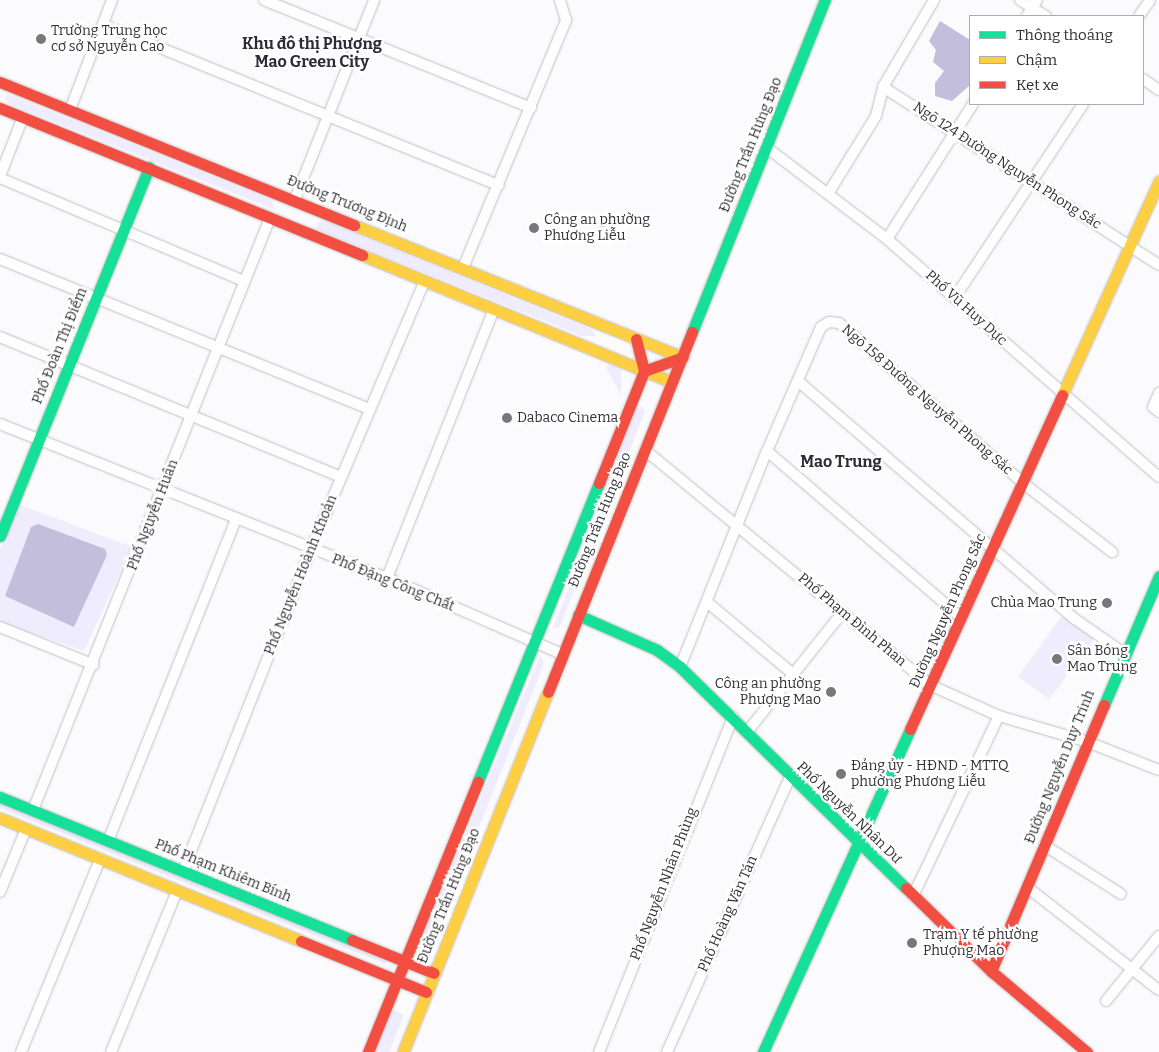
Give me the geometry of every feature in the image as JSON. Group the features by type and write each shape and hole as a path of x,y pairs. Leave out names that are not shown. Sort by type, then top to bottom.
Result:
{"main road":[{"name":"Đường Trần Hưng Đạo","path":"403,1052 825,0"},
{"name":"Đường Trương Định","path":"0,82 295,199 682,357"},
{"path":"0,108 149,167 493,311 672,382"},
{"name":"Phố Đoàn Thị Điểm","path":"0,536 149,167"},
{"name":"Đường Nguyễn Phong Sắc","path":"763,1052 1159,181"},
{"path":"285,224 295,199"},
{"path":"636,339 644,372"},
{"path":"644,372 682,357"},
{"name":"Đường Trần Hưng Đạo","path":"368,1052 644,372"},
{"name":"Đường Nguyễn Duy Trinh","path":"991,971 1086,741 1159,576"},
{"name":"Phố Nguyễn Nhân Dư","path":"578,614 657,650 680,667 733,717 790,777 859,841 991,971 1087,1052"},
{"name":"Phố Phạm Khiêm Bính","path":"0,797 434,973"},
{"path":"0,818 426,992"}],"street":[{"path":"70,110 112,0"},
{"path":"295,199 326,115 374,0"},
{"path":"462,268 499,185 566,20 560,0"},
{"path":"829,192 876,116 883,87 934,0"},
{"path":"1020,0 1044,15"},
{"path":"1140,15 1150,0"},
{"path":"269,1 531,108"},
{"path":"104,25 499,185"},
{"path":"1144,80 1159,90"},
{"name":"Ngõ 124 Đường Nguyễn Phong Sắc","path":"883,87 956,132 1159,265"},
{"path":"887,239 972,105"},
{"path":"955,297 1082,105"},
{"path":"23,117 0,177 244,281"},
{"name":"Phố Vũ Huy Dực","path":"766,147 829,192 887,239 955,297 1061,395 1159,477"},
{"name":"Phố Nguyễn Huân","path":"33,810 94,665 270,218"},
{"path":"0,260 370,409"},
{"name":"Phố Nguyễn Hoành Khoản","path":"182,871 311,550 424,282"},
{"path":"387,578 493,311"},
{"name":"Ngõ 158 Đường Nguyễn Phong Sắc","path":"798,381 821,327 829,322 839,323 1023,483 1112,552"},
{"path":"0,338 341,477"},
{"path":"680,667 798,381 1075,618 1124,653"},
{"path":"1159,393 1153,407 1159,412"},
{"name":"Phố Đặng Công Chất","path":"0,424 311,550 387,578 562,654"},
{"name":"Phố Phạm Đình Phan","path":"645,450 930,685 999,716 1086,741 1159,770"},
{"path":"768,451 961,616"},
{"path":"108,841 236,520"},
{"path":"1148,600 1159,606"},
{"path":"707,602 794,674"},
{"path":"747,732 842,613"},
{"path":"0,627 94,665"},
{"path":"913,896 999,716"},
{"name":"Phố Nguyễn Nhân Phùng","path":"599,1052 733,717"},
{"name":"Phố Hoàng Văn Tán","path":"667,1052 790,777"},
{"path":"0,892 26,829"},
{"path":"1044,845 1121,894"},
{"path":"21,1052 100,860"},
{"path":"1027,887 1159,990"},
{"path":"111,1052 177,890"},
{"path":"1106,1001 1134,972 1159,936"}],"shaded area":[{"path":"940,21 969,39 969,86 952,101 935,96 935,83 944,71 933,62 936,50 929,41"},
{"path":"7,94 271,200 276,210 11,104 4,99"},
{"path":"325,221 592,330 596,336 582,336 316,229 318,222"},
{"path":"609,364 621,370 621,395 606,368"},
{"path":"642,407 645,411 560,626 553,629 636,409"},
{"path":"18,504 132,547 84,651 0,622 0,549"},
{"path":"38,524 105,549 107,555 74,627 5,596 31,527"},
{"name":"Sân Bóng Mao Trung","path":"1062,616 1094,639 1049,700 1018,677"},
{"path":"540,656 544,662 536,684 450,900 427,944 424,933"},
{"path":"0,803 386,961 385,964 0,808"},
{"path":"391,1008 404,1015 389,1052 374,1052"}],"traffic: fast":[{"path":"692,332 825,0"},
{"path":"0,536 149,167"},
{"path":"478,781 599,483"},
{"path":"1104,705 1159,576"},
{"path":"578,615 657,650 680,667 906,888"},
{"path":"763,1052 910,729"},
{"path":"0,797 352,940"}],"traffic: slow":[{"path":"1062,395 1159,181"},
{"path":"354,225 683,357"},
{"path":"362,255 672,382"},
{"path":"403,1052 548,692"},
{"path":"0,818 301,941"}],"traffic: jam":[{"path":"0,82 354,225"},
{"path":"0,108 362,255"},
{"path":"548,692 692,332"},
{"path":"599,483 644,371 636,339"},
{"path":"644,371 683,357"},
{"path":"910,729 1062,395"},
{"path":"991,971 1104,705"},
{"path":"368,1052 478,781"},
{"path":"906,888 991,971 1087,1052"},
{"path":"352,940 434,973"},
{"path":"301,941 426,992"}],"place":[{"name":"Trường Trung học cơ sở Nguyễn Cao","path":"41,39"},
{"name":"Công an phường Phương Liễu","path":"534,228"},
{"name":"Dabaco Cinema","path":"507,418"},
{"name":"Chùa Mao Trung","path":"1107,603"},
{"name":"Sân Bóng Mao Trung","path":"1057,659"},
{"name":"Công an phường Phượng Mao","path":"831,692"},
{"name":"Đảng ủy - HĐND - MTTQ phường Phương Liễu","path":"841,774"},
{"name":"Trạm Y tế phường Phượng Mao","path":"912,943"}],"district":[{"name":"Khu đô thị Phượng Mao Green City","path":"312,53"},
{"name":"Mao Trung","path":"841,462"}]}
